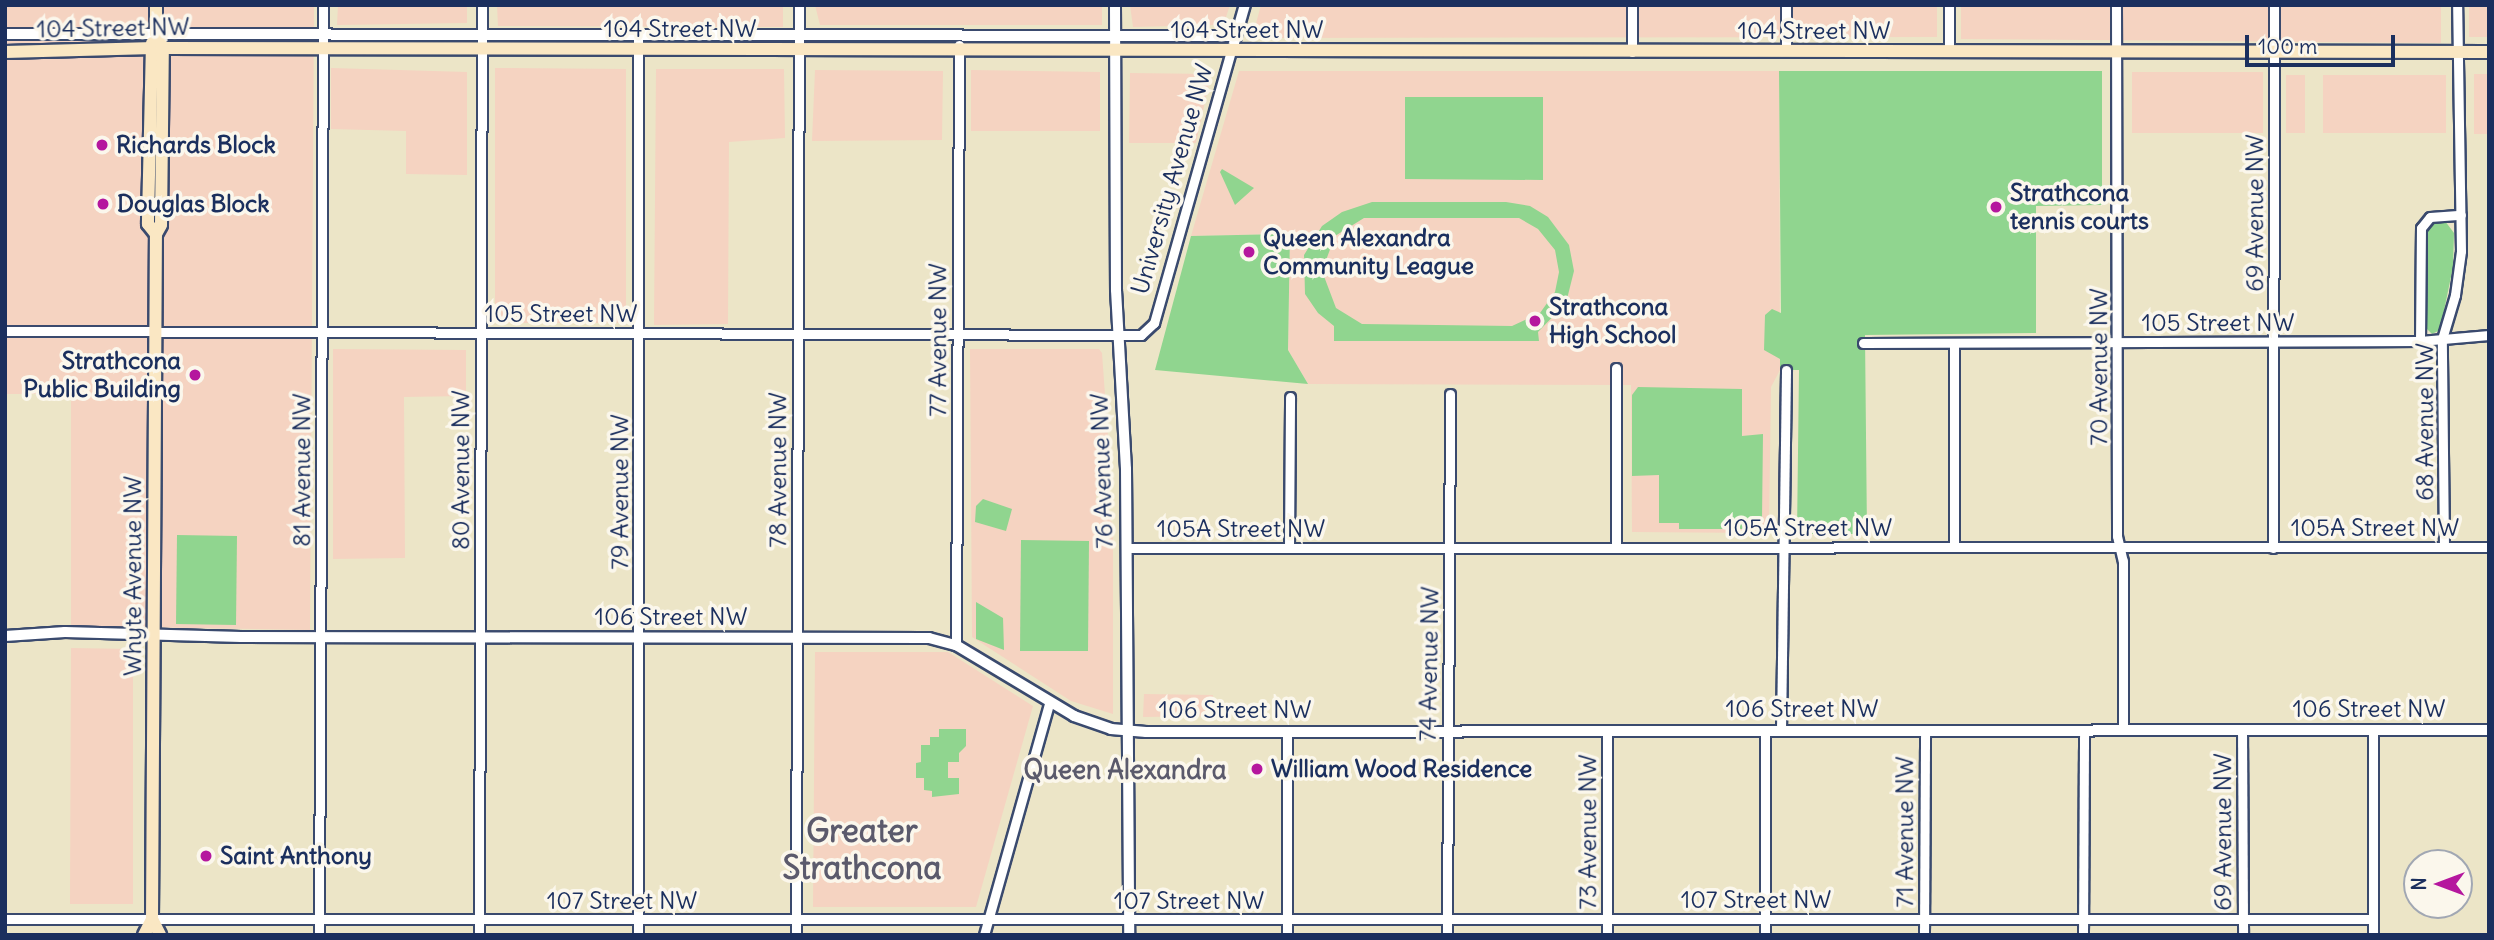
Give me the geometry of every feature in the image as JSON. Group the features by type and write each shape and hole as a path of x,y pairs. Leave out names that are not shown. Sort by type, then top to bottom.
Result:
{"main road":[{"name":"Whyte Avenue NW","path":"144,935 152,919 156,234 160,225 163,48 156,33 156,5"},
{"name":"Whyte Avenue NW","path":"156,33 149,48 148,224 156,234"},
{"name":"104 Street NW","path":"5,52 149,48 323,48 2489,52"},
{"name":"Whyte Avenue NW","path":"152,919 160,935"}],"street":[{"name":"81 Avenue NW","path":"319,935 323,5"},
{"name":"80 Avenue NW","path":"479,935 482,5"},
{"name":"78 Avenue NW","path":"796,935 799,5"},
{"name":"76 Avenue NW","path":"1115,5 1117,335 1127,548 1129,935"},
{"name":"University Avenue NW","path":"1117,335 1141,335 1152,327 1245,5"},
{"path":"1632,5 1632,51"},
{"path":"1786,5 1786,51"},
{"path":"1949,5 1949,52"},
{"name":"70 Avenue NW","path":"2116,5 2119,53 2118,343 2123,730"},
{"name":"69 Avenue NW","path":"2273,548 2274,5"},
{"name":"68 Avenue NW","path":"2444,547 2442,340 2459,273 2461,215 2457,5"},
{"name":"104 Street NW","path":"5,34 799,33 1236,36"},
{"name":"79 Avenue NW","path":"638,34 641,50 638,935"},
{"name":"77 Avenue NW","path":"956,645 959,34"},
{"name":"68 Avenue NW","path":"2420,341 2421,228 2430,217 2461,215"},
{"name":"105 Street NW","path":"5,331 1117,335"},
{"name":"105 Street NW","path":"1863,343 2420,341 2489,335"},
{"path":"1954,343 1954,547"},
{"path":"1616,368 1616,547"},
{"path":"1781,730 1786,370"},
{"name":"74 Avenue NW","path":"1447,935 1450,394"},
{"path":"1289,548 1290,397"},
{"name":"105A Street NW","path":"1127,548 2489,547"},
{"name":"106 Street NW","path":"5,636 929,638 956,645 1049,704 1098,725 1127,731 2489,730"},
{"path":"984,935 1049,704"},
{"name":"69 Avenue NW","path":"2242,729 2243,935"},
{"name":"73 Avenue NW","path":"1607,730 1607,935"},
{"path":"1766,730 1766,935"},
{"name":"71 Avenue NW","path":"1924,935 1925,730"},
{"path":"2083,935 2084,730"},
{"path":"2373,730 2373,935"},
{"path":"1287,731 1287,935"},
{"name":"107 Street NW","path":"5,919 2373,919"}],"shaded area":[{"path":"5,5 314,5 310,630 71,626 71,394 5,394"},
{"path":"338,5 467,5 467,23 337,25"},
{"path":"497,5 783,5 783,27 498,26"},
{"path":"815,5 1102,5 1102,25 820,25"},
{"path":"1130,5 1230,5 1224,23 1218,25 1133,27"},
{"path":"1261,5 1937,5 1937,37 1252,38"},
{"path":"1961,5 2441,5 2441,43 1961,39"},
{"path":"2469,5 2489,5 2489,37 2469,37"},
{"path":"331,68 467,72 467,175 406,174 406,131 331,129"},
{"path":"495,68 626,69 626,323 495,323"},
{"path":"656,69 784,69 785,138 729,142 728,324 654,325"},
{"path":"815,70 943,71 942,140 812,141"},
{"path":"971,70 1100,72 1100,131 971,131"},
{"name":"Strathcona High School","path":"1239,71 1779,71 1780,370 1771,387 1769,527 1762,533 1632,532 1631,385 1308,384 1288,350 1290,234 1191,236"},
{"path":"2132,72 2263,72 2263,133 2132,133"},
{"path":"1130,73 1211,74 1196,143 1129,143"},
{"path":"2474,74 2489,74 2489,134 2474,134"},
{"path":"2286,75 2305,75 2305,133 2286,133"},
{"path":"2323,75 2446,75 2446,133 2323,133"},
{"path":"333,349 466,350 466,396 404,397 405,558 333,559"},
{"path":"970,349 1099,349 1102,353 1109,450 1096,498 1113,524 1113,714 1071,701 972,637"},
{"path":"71,648 133,649 133,904 70,904"},
{"path":"815,652 948,652 1033,706 976,907 813,907"},
{"path":"1144,694 1213,695 1213,716 1143,717"}],"green space":[{"path":"1779,71 2102,71 2102,205 2036,206 2036,333 1865,335 1867,534 1797,534 1799,370 1780,370 1780,359 1764,350 1765,315 1772,309 1781,313"},
{"path":"1405,97 1543,97 1543,180 1405,179"},
{"path":"1222,169 1254,188 1235,205 1220,172"},
{"path":"1372,202 1506,202 1530,206 1548,217 1569,245 1574,271 1566,303 1538,332 1539,341 1334,341 1334,326 1318,313 1305,294 1304,255 1322,226 1342,212","holes":["1364,218 1519,218 1538,229 1555,250 1559,272 1555,292 1540,313 1512,326 1362,324 1336,308 1322,271 1335,236"]},
{"path":"2445,221 2454,233 2453,267 2440,330 2432,334 2426,328 2426,234 2432,223"},
{"path":"1290,234 1288,350 1308,384 1155,370 1191,236"},
{"path":"1638,387 1742,389 1742,436 1763,434 1762,520 1757,529 1679,529 1679,523 1659,523 1659,475 1632,476 1632,395"},
{"path":"983,499 1012,509 1006,531 975,522 976,506"},
{"path":"177,535 237,536 236,625 176,624"},
{"path":"1021,540 1089,541 1088,651 1020,651"},
{"path":"976,602 1003,618 1004,650 976,639"},
{"path":"939,729 966,729 966,746 959,753 959,762 948,762 948,778 959,778 959,794 932,797 932,791 924,790 924,778 916,778 916,763 921,762 921,745 930,745 930,737 939,737"}],"place":[{"name":"Richards Block","path":"102,145"},
{"name":"Douglas Block","path":"103,204"},
{"name":"Strathcona tennis courts","path":"1996,207"},
{"name":"Queen Alexandra Community League","path":"1249,252"},
{"name":"Strathcona High School","path":"1535,321"},
{"name":"Strathcona Public Building","path":"195,375"},
{"name":"William Wood Residence","path":"1257,769"},
{"name":"Saint Anthony","path":"206,856"}],"district":[{"name":"Queen Alexandra","path":"1125,770"},
{"name":"Greater Strathcona","path":"862,850"}]}
